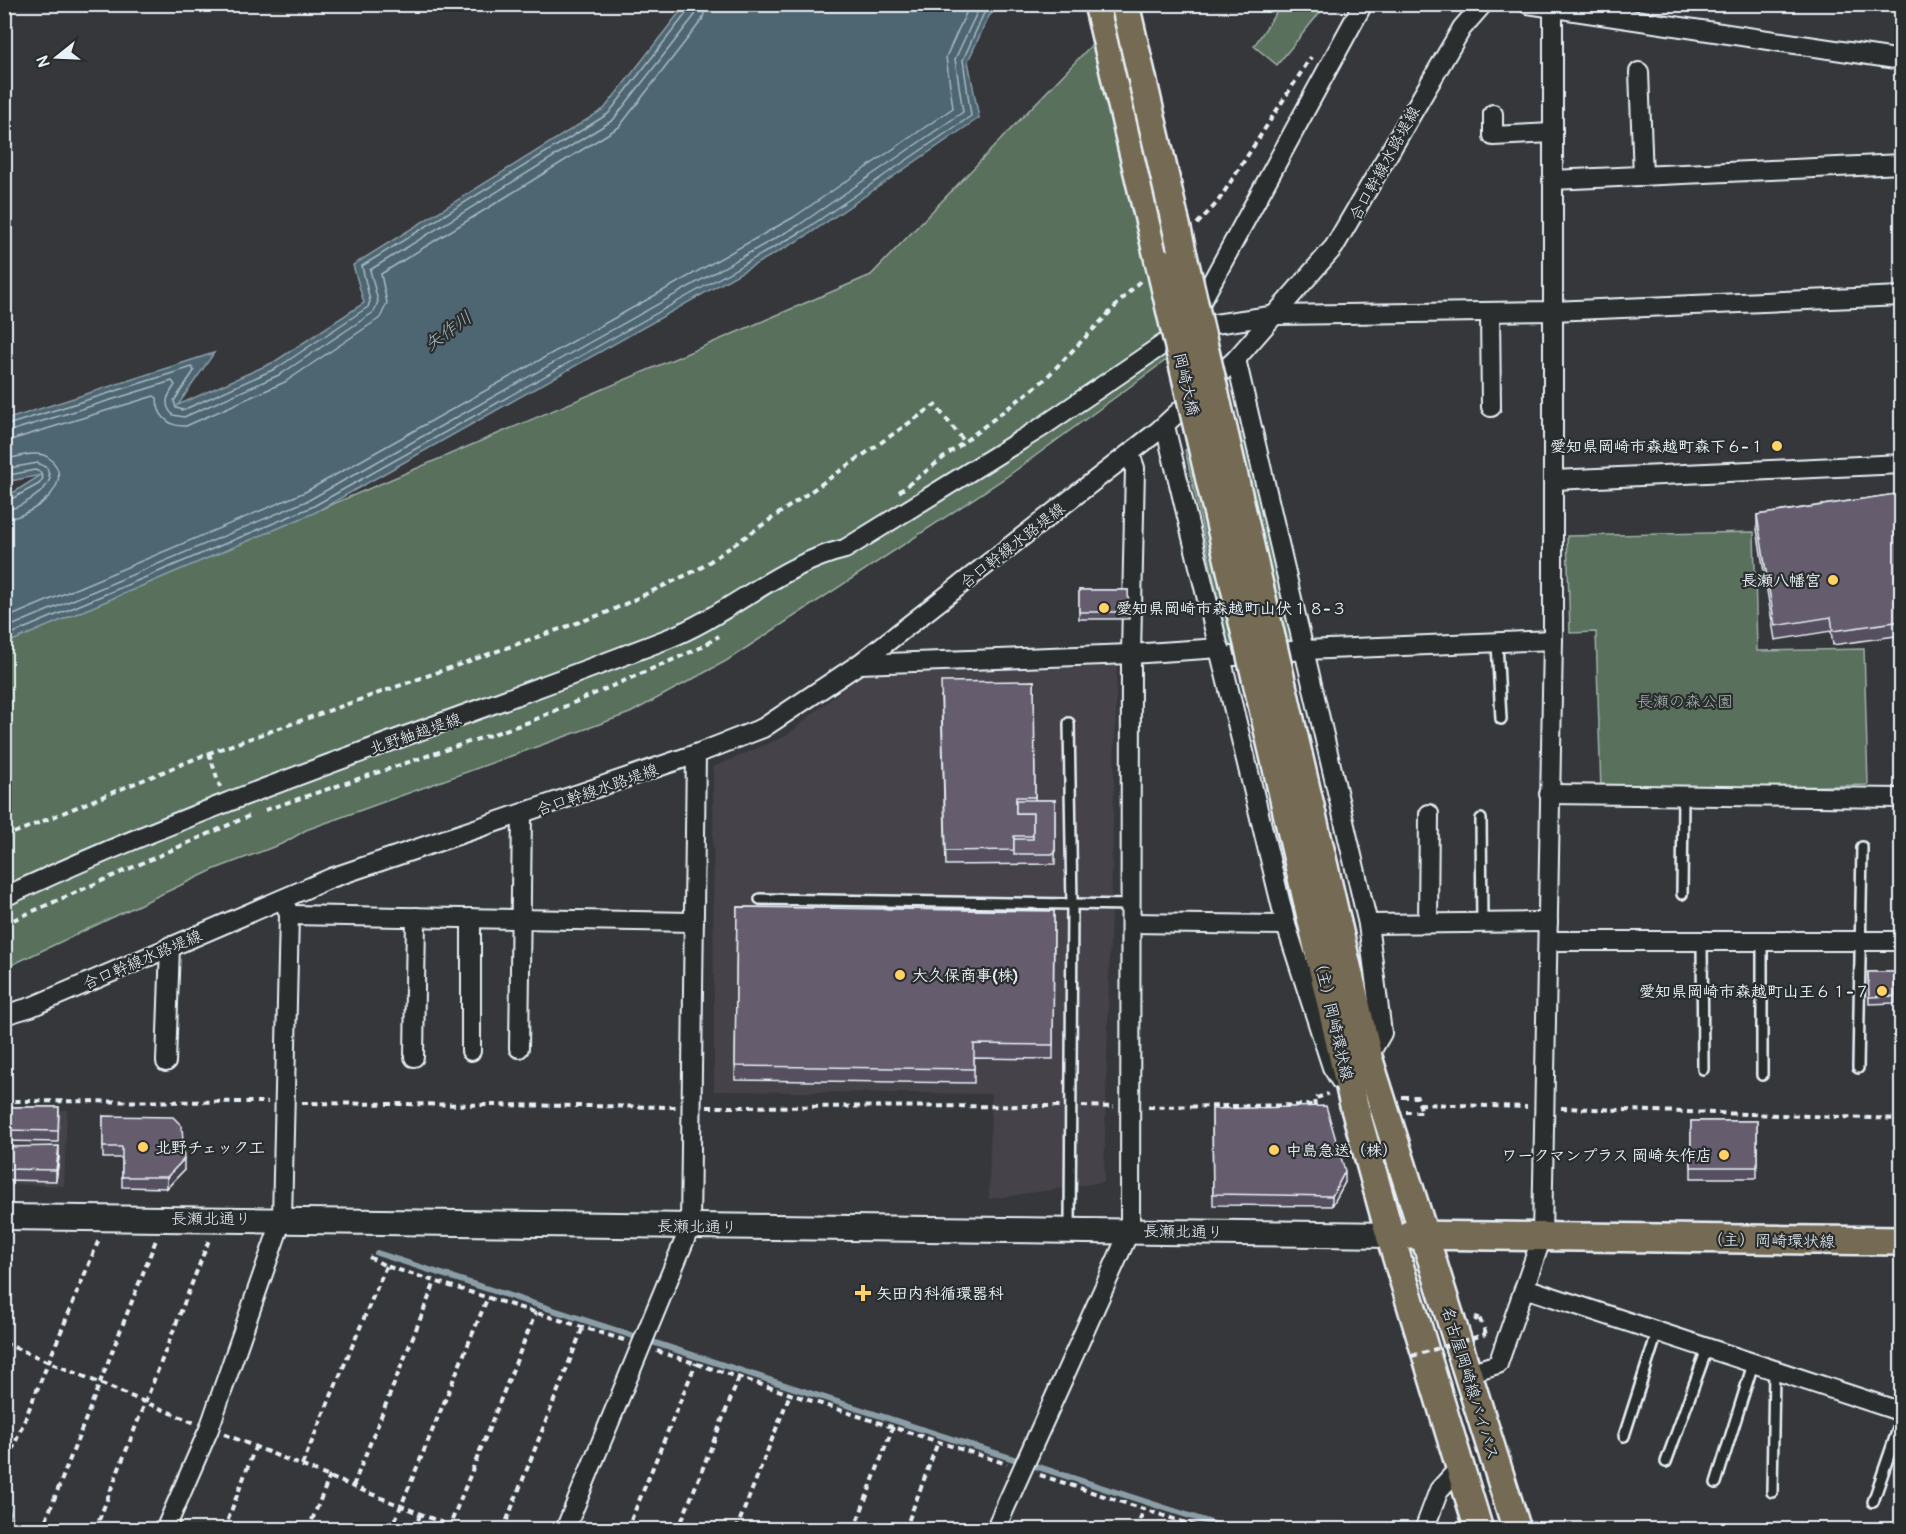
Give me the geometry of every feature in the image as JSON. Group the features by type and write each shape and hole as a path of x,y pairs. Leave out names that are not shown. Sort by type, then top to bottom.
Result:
{"main road":[{"name":"岡崎大橋","path":"1098,4 1159,261 1287,759"},
{"name":"岡崎大橋","path":"1125,4 1287,759"},
{"name":"（主）岡崎環状線","path":"1287,759 1368,1057 1425,1235"},
{"name":"（主）岡崎環状線","path":"1287,759 1354,1105 1390,1235 1902,1241"},
{"path":"1390,1235 1479,1530"},
{"name":"名古屋岡崎線バイパス","path":"1425,1235 1517,1530"}],"street":[{"path":"1187,328 1363,4"},
{"name":"合口幹線水路堤線","path":"4,1015 31,1007 170,946 287,907 331,878 522,815 763,728 859,664 1165,426 1236,359 1277,315 1288,297 1334,247 1462,27 1483,4"},
{"path":"1528,4 1902,60"},
{"path":"1468,1373 1498,1364 1542,1237 1553,640 1553,9"},
{"path":"1639,72 1643,176"},
{"path":"1493,114 1493,136 1552,133"},
{"path":"1552,180 1902,164"},
{"path":"1187,328 1277,315 1552,311 1902,296"},
{"path":"1490,312 1491,407"},
{"name":"北野舳越堤線","path":"4,897 225,802 519,696 692,630 818,555 845,549 1042,427 1187,328"},
{"path":"1236,359 1368,924 1382,1033 1368,1057"},
{"path":"1165,426 1286,925 1332,1067 1354,1105"},
{"path":"995,1530 1130,1230 1131,654 1135,468 1130,454"},
{"path":"1554,480 1902,464"},
{"path":"859,664 1553,640"},
{"path":"565,1530 690,1227 696,754"},
{"path":"1549,794 1902,798"},
{"path":"1428,923 1429,814"},
{"path":"519,1048 522,815"},
{"path":"165,1530 209,1429 282,1219 287,907 416,917 694,922"},
{"path":"1131,914 1286,925"},
{"path":"414,1057 416,917"},
{"path":"471,918 471,1051"},
{"path":"1368,924 1548,922"},
{"path":"1548,941 1902,941"},
{"path":"166,1062 170,946"},
{"name":"長瀬北通り","path":"4,1217 282,1219 690,1227 1070,1229 1390,1235"},
{"path":"1525,1288 1902,1412"},
{"path":"1424,1530 1439,1490 1460,1468"}],"lane":[{"path":"1497,643 1501,719"},
{"path":"1069,723 1072,905 1070,1229"},
{"path":"1682,894 1683,797"},
{"path":"1481,819 1482,924"},
{"path":"1858,1068 1863,942 1862,847"},
{"path":"760,898 1072,905 1131,914"},
{"path":"1702,942 1702,1070"},
{"path":"1762,942 1762,1075"},
{"path":"1624,1436 1657,1333"},
{"path":"1666,1462 1707,1349"},
{"path":"1716,1482 1753,1364"},
{"path":"1772,1492 1774,1371"},
{"path":"1874,1502 1902,1417"}],"path":[{"path":"1192,228 1218,203 1313,54"},
{"path":"891,498 1042,381 1159,261"},
{"path":"4,837 209,753 608,612 699,569 935,405 964,441"},
{"path":"4,924 253,814 529,722 700,648 720,635"},
{"path":"209,753 225,802"},
{"path":"1316,1111 1314,1100 1329,1094"},
{"path":"1401,1097 1417,1096 1422,1112 1406,1112"},
{"path":"4,1101 692,1107 1034,1106"},
{"path":"1419,1104 1902,1119"},
{"path":"1131,1107 1315,1105"},
{"path":"4,1470 102,1231"},
{"path":"42,1530 159,1232"},
{"path":"95,1530 148,1402 212,1232"},
{"path":"369,1257 386,1266 487,1299 628,1341"},
{"path":"302,1465 386,1266"},
{"path":"353,1486 435,1282"},
{"path":"391,1530 487,1299"},
{"path":"449,1527 536,1312"},
{"path":"1412,1356 1486,1334 1478,1315 1474,1319 1478,1329"},
{"path":"503,1530 583,1327"},
{"path":"4,1343 460,1530"},
{"path":"651,1349 1207,1530"},
{"path":"627,1530 696,1363"},
{"path":"678,1530 740,1378"},
{"path":"735,1530 790,1394"},
{"path":"854,1530 893,1427"},
{"path":"905,1530 938,1442"},
{"path":"224,1530 256,1445"},
{"path":"308,1530 330,1476"},
{"path":"1136,1530 1144,1509"},
{"path":"414,1530 421,1513"}],"shaded area":[{"path":"1117,665 1104,1182 989,1199 991,1094 714,1091 713,767 786,736 863,672"},
{"path":"67,1110 64,1186 5,1184 5,1111"}],"green space":[{"path":"1281,5 1326,5 1277,65 1254,46"},
{"path":"1104,32 1184,347 1005,478 726,661 630,713 306,830 284,843 215,869 5,968 4,644 871,275"},
{"path":"1253,430 1300,638 1229,647 1185,450"},
{"name":"長瀬の森公園","path":"1754,532 1757,651 1864,649 1868,785 1601,791 1596,632 1570,633 1567,536"}],"water":[{"name":"矢作川","path":"686,4 1001,5 989,16 968,61 979,118 806,236 314,513 5,644 5,498 41,475 5,482 5,420 214,353 178,405 274,362 364,303 353,265 604,109"}],"building":[{"name":"長瀬八幡宮","path":"1902,493 1902,621 1833,631 1831,617 1775,626 1757,515"},
{"name":"愛知県岡崎市森越町山伏１８‐３","path":"1079,590 1128,590 1129,612 1079,612"},
{"path":"1034,681 1035,797 1016,797 1016,813 1033,813 1033,836 1014,836 1014,850 946,851 941,682"},
{"path":"1016,800 1055,800 1055,854 1014,854 1014,839 1033,839 1033,813 1016,813"},
{"path":"737,907 1054,911 1053,1045 974,1044 974,1069 735,1066"},
{"name":"愛知県岡崎市森越町山王６１‐７","path":"1868,972 1894,972 1895,996 1869,997"},
{"name":"中島急送（株）","path":"1326,1106 1345,1171 1332,1196 1213,1194 1212,1109"},
{"path":"4,1107 59,1107 58,1131 4,1130"},
{"name":"北野チェック工","path":"103,1116 173,1117 182,1126 184,1159 167,1177 122,1177 122,1147 103,1147"},
{"name":"ワークマンプラス 岡崎矢作店","path":"1691,1121 1757,1121 1757,1167 1691,1167"},
{"path":"59,1146 56,1170 4,1169 4,1147"}],"waterway":[{"path":"377,1253 1233,1530"},
{"path":"4,1502 15,1530"}],"place":[{"name":"愛知県岡崎市森越町森下６‐１","path":"1777,446"},
{"name":"長瀬八幡宮","path":"1833,580"},
{"name":"愛知県岡崎市森越町山伏１８‐３","path":"1104,608"},
{"name":"大久保商事(株)","path":"900,975"},
{"name":"愛知県岡崎市森越町山王６１‐７","path":"1882,991"},
{"name":"北野チェック工","path":"143,1147"},
{"name":"中島急送（株）","path":"1274,1150"},
{"name":"ワークマンプラス 岡崎矢作店","path":"1724,1155"},
{"name":"矢田内科循環器科","path":"863,1293"}]}
